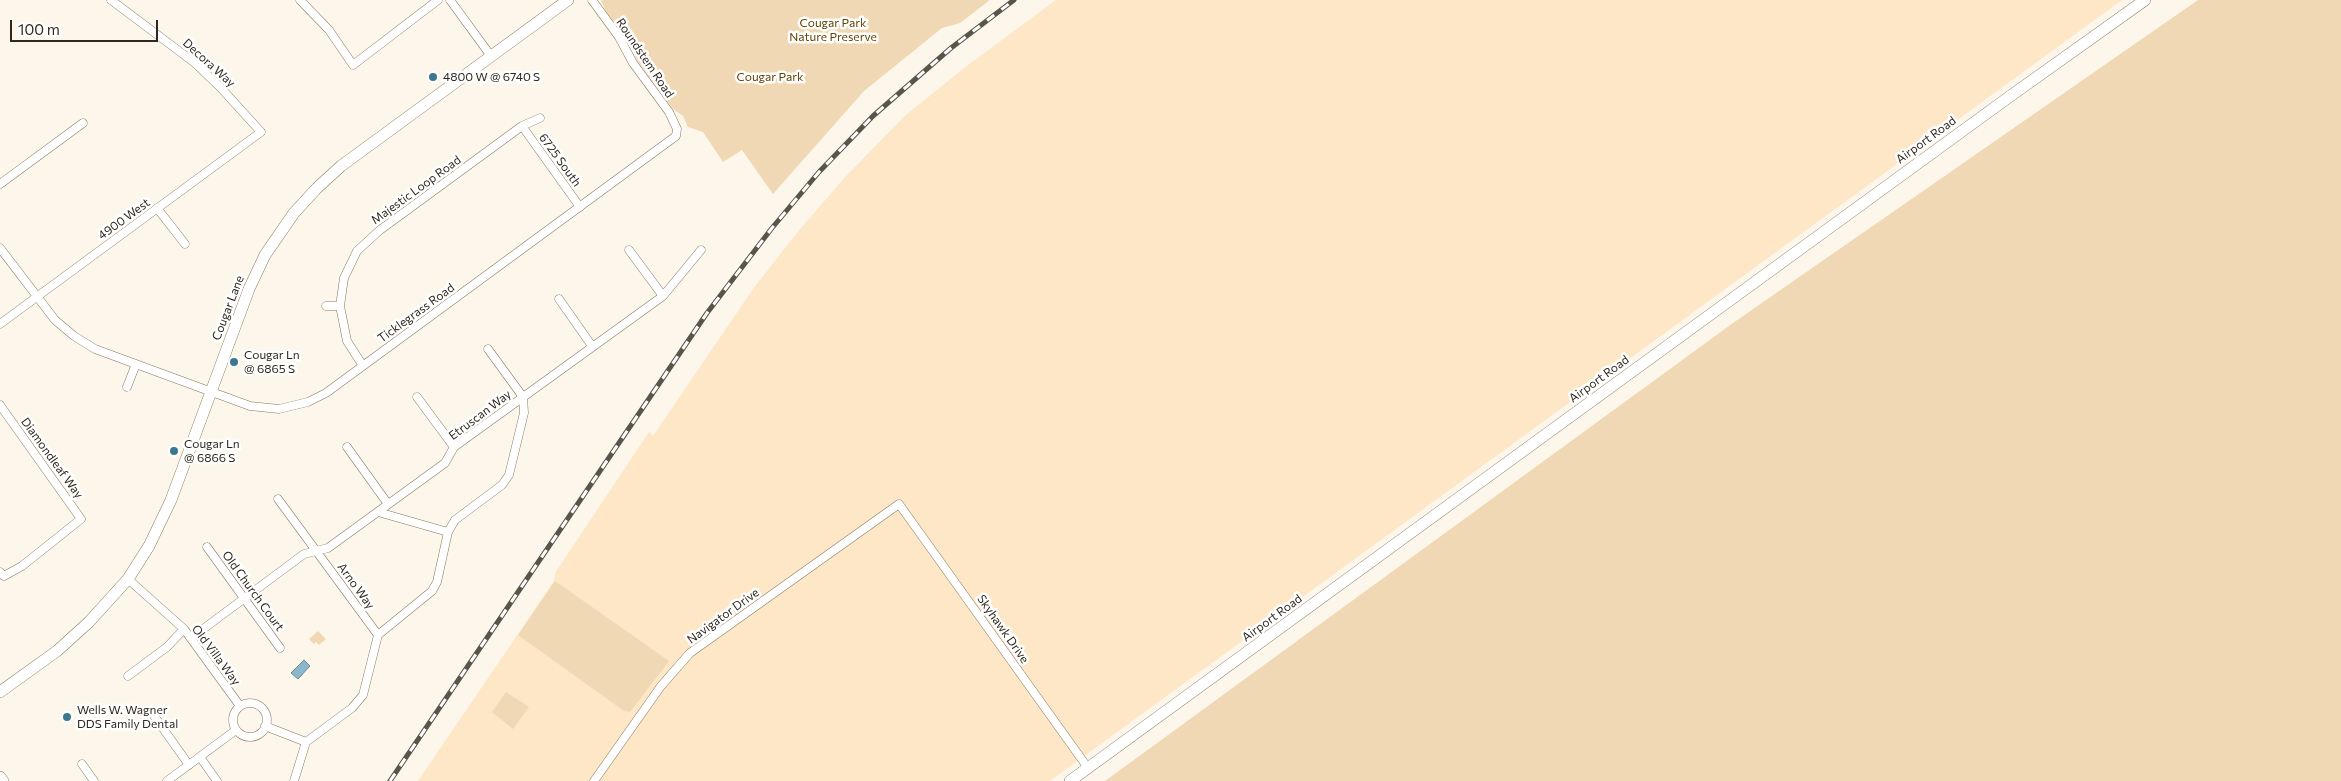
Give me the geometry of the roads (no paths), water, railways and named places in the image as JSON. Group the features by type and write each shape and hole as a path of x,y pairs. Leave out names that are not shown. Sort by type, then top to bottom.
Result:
{"street":[{"name":"Decora Way","path":"111,0 195,63 261,132"},
{"path":"300,0 330,30 353,65 438,0"},
{"path":"450,0 491,56"},
{"name":"Cougar Lane","path":"0,692 68,641 99,611 128,579 149,546 164,516 257,271 274,241 294,213 316,188 341,166 568,0"},
{"name":"Roundstem Road","path":"592,0 619,36 633,63 669,112 677,129"},
{"name":"Airport Road","path":"1070,781 2009,96 2144,0"},
{"name":"Majestic Loop Road","path":"364,366 348,341 340,306 342,287 348,268 364,244 380,230 522,126 540,118"},
{"path":"0,184 82,123"},
{"name":"6725 South","path":"522,126 580,208"},
{"name":"Ticklegrass Road","path":"0,248 55,320 74,336 95,349 210,392 259,408 289,408 318,398 364,366 671,141 677,129"},
{"name":"4900 West","path":"0,324 261,132"},
{"path":"158,208 185,244"},
{"path":"629,250 663,296"},
{"name":"Etruscan Way","path":"191,638 304,554 328,548 445,464 454,446 663,296 701,250"},
{"path":"558,299 592,346"},
{"path":"326,306 340,306"},
{"path":"294,781 306,742 359,702 363,695 378,635 432,591 437,582 448,532 455,520 507,480 524,413 522,397 488,349"},
{"path":"127,387 136,364"},
{"path":"417,398 454,446"},
{"name":"Diamondleaf Way","path":"0,405 82,519 22,566 2,574"},
{"path":"347,447 388,504"},
{"name":"Arno Way","path":"278,499 378,635"},
{"name":"Skyhawk Drive","path":"899,504 1088,768"},
{"name":"Navigator Drive","path":"594,781 661,686 690,654 899,504"},
{"path":"378,512 448,532"},
{"name":"Old Church Court","path":"207,547 280,648"},
{"name":"Old Villa Way","path":"128,579 184,629 240,706"},
{"path":"128,676 167,647 184,629"},
{"path":"249,702 260,706 266,715 266,726 254,736 244,736 236,730 234,715 240,706 249,702"},
{"path":"152,713 189,765"},
{"path":"266,726 306,742"},
{"path":"167,781 236,730"},
{"path":"200,757 217,781"},
{"path":"82,764 94,781"},
{"path":"0,776 3,781"}],"water":[{"path":"304,660 310,666 298,679 291,673"}],"railway":[{"path":"390,781 707,313 772,228 819,172 873,116 951,48 1014,0"}],"place":[{"name":"4800 W @ 6740 S","path":"433,77"},
{"name":"Cougar Ln @ 6865 S","path":"234,362"},
{"name":"Cougar Ln @ 6866 S","path":"174,451"},
{"name":"Wells W. Wagner DDS Family Dental","path":"67,717"}],"park label":[{"name":"Cougar Park Nature Preserve","path":"833,30"},
{"name":"Cougar Park","path":"770,77"}]}
